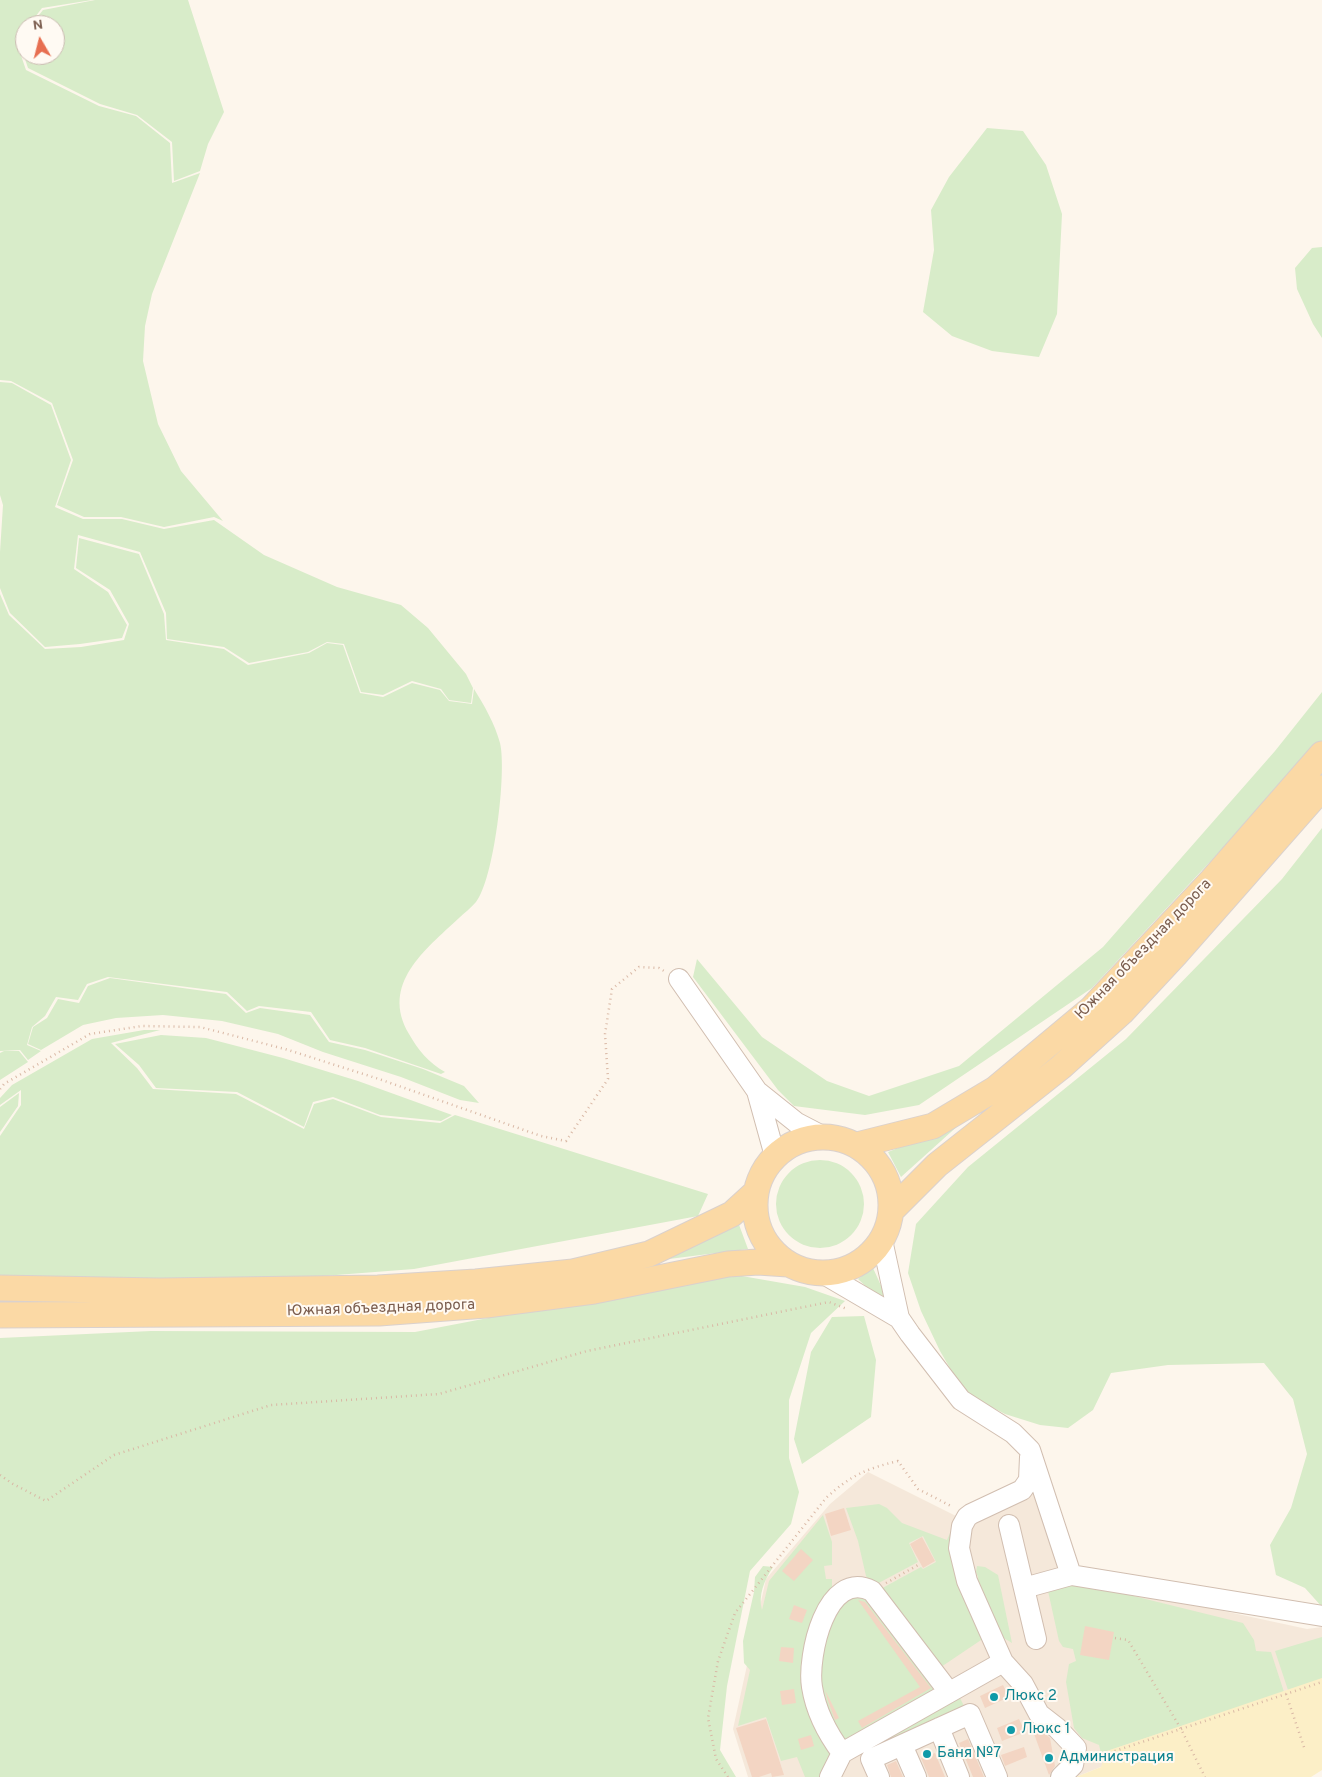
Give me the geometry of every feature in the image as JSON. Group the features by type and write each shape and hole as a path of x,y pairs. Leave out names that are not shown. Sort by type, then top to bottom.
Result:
{"main road":[{"name":"Южная объездная дорога","path":"856,1146 933,1126 995,1089 1092,1008 1212,880 1322,754"},
{"name":"Южная объездная дорога","path":"891,1211 937,1165 1062,1067 1122,1012 1175,955 1322,788"},
{"path":"824,1137 841,1139 856,1146 872,1158 884,1173 890,1191 891,1211 882,1240 872,1254 858,1264 842,1271 824,1274 788,1264 772,1251 760,1234 755,1214 756,1193 763,1173 776,1156 790,1146 806,1139 824,1137"},
{"name":"Южная объездная дорога","path":"0,1288 159,1291 378,1288 476,1282 573,1272 649,1254 732,1214 756,1193"},
{"name":"Южная объездная дорога","path":"0,1315 379,1313 486,1305 594,1291 728,1264 758,1262 788,1264"},
{"path":"53,1315 55,1289"}],"lane":[{"path":"679,979 757,1091 797,1123 824,1137"},
{"path":"757,1091 776,1156"},
{"path":"882,1240 899,1318"},
{"path":"824,1274 899,1318 961,1400 1013,1433 1030,1450 1072,1575"},
{"path":"1030,1450 1029,1480 1022,1490 967,1517 962,1526 959,1548 967,1581 1003,1662 1023,1684 1039,1714 1057,1728 1076,1748 1067,1771"},
{"path":"1009,1525 1036,1639"},
{"path":"1024,1588 1072,1575 1322,1616"},
{"path":"842,1753 830,1738 818,1713 812,1686 812,1660 820,1630 832,1601 839,1593 860,1587 872,1591 949,1692"},
{"path":"830,1777 842,1753 1003,1662"},
{"path":"879,1777 871,1759 970,1714 997,1777"},
{"path":"940,1728 960,1777"},
{"path":"902,1745 916,1777"}],"path":[{"path":"0,1089 4,1084 90,1034 142,1026 200,1027 285,1049 541,1136 566,1141 608,1079 604,1034 612,989 639,967 659,968 679,979"},
{"path":"0,1475 46,1501 114,1455 271,1405 439,1394 587,1351 829,1302 847,1309"},
{"path":"728,1777 716,1759 708,1718 718,1661 735,1613 826,1498 841,1484 869,1468 898,1461 918,1490 971,1514"},
{"path":"872,1591 918,1565"},
{"path":"1115,1638 1128,1640 1181,1729 1205,1777"},
{"path":"1067,1771 1181,1729 1322,1682"},
{"path":"1286,1694 1305,1750"}],"shaded area":[{"path":"868,1472 960,1518 1034,1492 1075,1579 1307,1629 1322,1627 1322,1678 1076,1777 748,1777 733,1729 766,1579 830,1504"}],"green space":[{"path":"0,0 92,0 42,8 37,15 15,15 15,65 24,65 26,70 99,106 136,116 170,143 172,183 200,173 152,294 145,326 143,361 158,424 181,471 223,521 214,517 164,527 121,517 84,517 57,505 73,460 52,403 11,381 0,380"},
{"path":"95,0 188,0 224,112 208,144 200,171 174,181 172,142 137,115 100,104 28,68 27,65 65,65 65,15 39,15 43,10"},
{"path":"987,128 1023,131 1046,165 1062,214 1057,314 1039,357 992,351 952,336 923,312 934,250 931,210 949,177"},
{"path":"1322,247 1322,338 1313,324 1297,289 1295,268 1312,248"},
{"path":"0,382 12,383 51,405 71,460 55,507 83,519 122,519 164,529 214,520 264,555 337,587 401,605 428,628 466,674 473,688 471,703 449,700 441,689 412,681 383,695 361,692 344,644 327,642 308,652 249,663 224,647 167,639 166,613 140,552 78,535 74,569 108,592 127,625 122,638 45,647 10,613 0,588 3,505 0,495"},
{"path":"79,538 139,554 164,614 166,640 224,649 248,665 309,653 327,643 343,645 360,693 383,697 412,683 440,690 449,701 472,704 474,689 495,729 502,757 497,825 488,872 476,902 433,943 410,969 403,984 400,999 401,1016 412,1040 429,1060 445,1072 441,1074 365,1048 330,1040 311,1012 259,1006 247,1011 227,992 108,977 87,984 78,1000 56,997 45,1016 32,1027 27,1045 41,1051 28,1060 20,1050 0,1051 0,594 9,615 45,649 81,647 124,640 129,624 110,590 76,568"},
{"path":"1322,692 1322,742 1092,988 919,1105 865,1115 794,1106 778,1090 693,977 697,959 762,1037 827,1081 869,1096 959,1066 1103,947 1275,751"},
{"path":"1322,828 1322,1607 1305,1588 1276,1575 1270,1545 1291,1508 1307,1454 1293,1399 1264,1363 1168,1365 1111,1373 1093,1410 1068,1428 1040,1425 1005,1414 974,1398 958,1382 940,1351 921,1311 908,1273 916,1224 968,1167 1126,1039 1282,879"},
{"path":"110,978 226,994 246,1013 260,1008 310,1015 329,1042 365,1050 423,1069 464,1086 479,1103 460,1100 401,1077 323,1052 278,1034 222,1021 163,1015 116,1018 83,1025 41,1050 28,1044 33,1027 47,1018 58,999 79,1003 88,986"},
{"path":"144,1030 160,1030 111,1043 137,1068 153,1089 236,1094 304,1129 314,1104 333,1099 381,1117 440,1123 455,1115 708,1194 698,1216 414,1269 297,1278 0,1278 0,1136 21,1105 21,1090 0,1105 0,1098 12,1085 92,1039"},
{"path":"161,1035 206,1038 283,1058 358,1081 452,1115 441,1121 380,1115 333,1097 313,1102 304,1127 237,1092 156,1088 139,1065 115,1044"},
{"path":"4,1051 19,1051 28,1062 0,1080 0,1053"},
{"path":"19,1093 18,1106 0,1132 0,1107"},
{"path":"961,1123 901,1177 888,1152"},
{"path":"820,1160 837,1163 851,1173 861,1187 864,1204 861,1221 851,1235 837,1245 820,1248 803,1245 789,1235 779,1221 776,1204 779,1187 789,1173 803,1163"},
{"path":"738,1222 748,1249 669,1259"},
{"path":"873,1268 893,1312 858,1279"},
{"path":"736,1275 805,1287 845,1301 811,1333 789,1400 789,1458 799,1492 791,1524 750,1571 727,1686 720,1750 736,1777 0,1777 0,1338 151,1331 415,1332 582,1300"},
{"path":"864,1316 876,1360 871,1417 802,1464 794,1439 811,1352 832,1317"},
{"path":"879,1504 887,1508 902,1523 947,1540 956,1519 987,1636 941,1667 877,1591 921,1567 923,1569 936,1562 923,1536 909,1543 918,1562 873,1586 866,1576 858,1541 846,1508"},
{"path":"823,1515 832,1542 832,1565 824,1566 826,1579 832,1579 832,1589 812,1636 830,1753 830,1764 823,1777 805,1777 797,1757 781,1761 766,1717 738,1726 750,1670 744,1663 743,1641 754,1592 755,1577 763,1566 773,1567 763,1588 762,1610 769,1581"},
{"path":"977,1566 985,1567 998,1575 1012,1643 1002,1637 976,1588"},
{"path":"1075,1585 1101,1588 1243,1623 1254,1640 1256,1651 1271,1652 1284,1692 1101,1753 1099,1745 1082,1738 1074,1728 1066,1682 1069,1664 1076,1661 1073,1649 1063,1647 1059,1641 1048,1591"},
{"path":"845,1597 867,1597 938,1689 856,1740 842,1740 822,1712 820,1637"},
{"path":"1322,1637 1322,1679 1288,1690 1275,1651"},
{"path":"958,1694 965,1708 874,1752 870,1744"}],"sand":[{"path":"1322,1678 1322,1770 1311,1777 1076,1777 1101,1767 1107,1751"}],"building":[{"path":"844,1508 851,1530 831,1536 825,1514"},
{"path":"922,1537 935,1561 923,1568 910,1544"},
{"path":"801,1549 813,1560 794,1581 782,1571"},
{"path":"858,1600 865,1602 931,1688 862,1728 858,1721 920,1687"},
{"path":"794,1605 807,1610 802,1623 789,1619"},
{"path":"1085,1626 1114,1632 1109,1660 1080,1655"},
{"path":"781,1647 794,1648 793,1663 779,1661"},
{"name":"Люкс 2","path":"1003,1685 1009,1697 985,1708 980,1696"},
{"path":"794,1689 796,1703 782,1705 780,1691"},
{"path":"825,1690 839,1718 835,1720 828,1701"},
{"path":"766,1719 784,1775 772,1777 771,1773 752,1777 736,1728"},
{"name":"Люкс 1","path":"1019,1719 1025,1732 1002,1741 997,1728"},
{"path":"1039,1729 1050,1738 1055,1766 1049,1775 1033,1731"},
{"path":"811,1735 814,1746 801,1750 798,1739"},
{"path":"968,1739 984,1777 973,1777 959,1743"},
{"path":"1024,1747 1027,1757 1005,1766 1001,1755"},
{"path":"935,1753 945,1777 929,1777 921,1758"},
{"path":"896,1761 903,1777 891,1777 887,1765"}],"place":[{"name":"Люкс 2","path":"994,1697"},
{"name":"Люкс 1","path":"1011,1730"},
{"name":"Баня №7","path":"927,1754"},
{"name":"Администрация","path":"1049,1758"}]}
